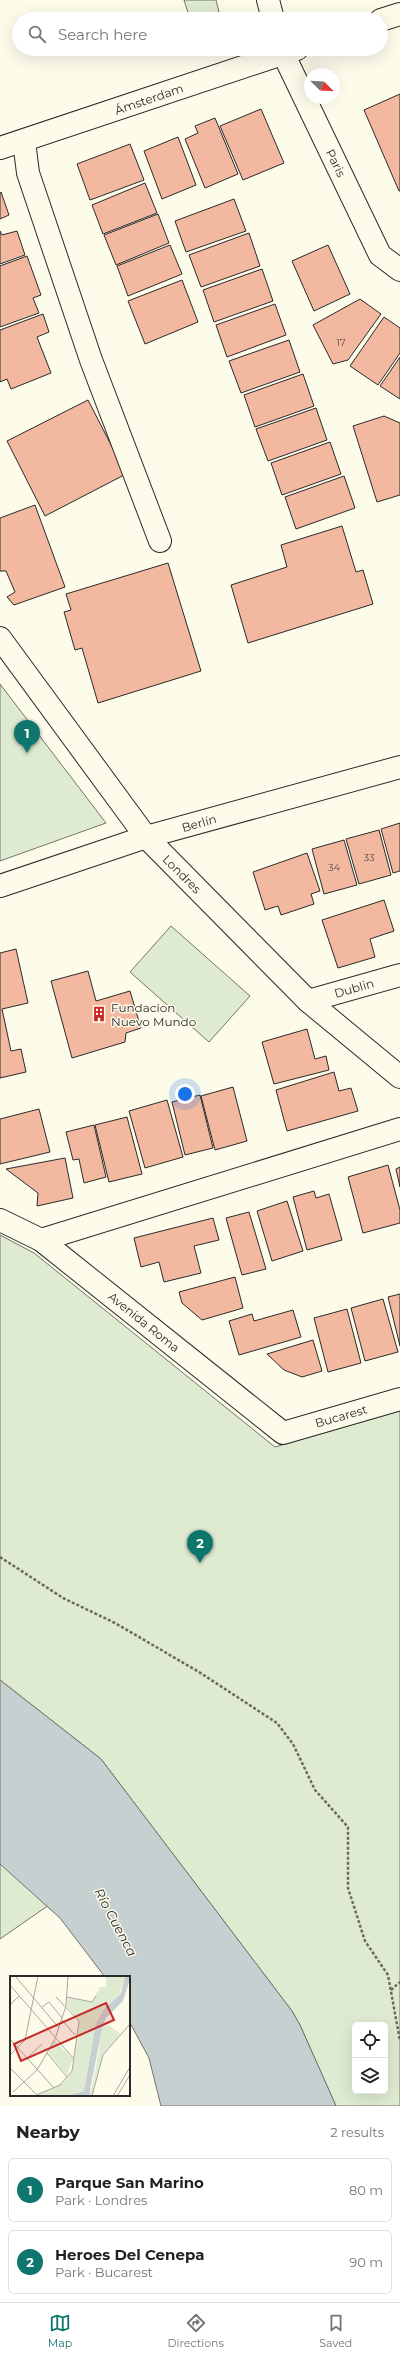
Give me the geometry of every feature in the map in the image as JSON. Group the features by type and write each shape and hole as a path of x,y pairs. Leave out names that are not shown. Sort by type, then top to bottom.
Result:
{"street":[{"path":"268,0 271,12"},
{"path":"388,18 400,14"},
{"name":"Ámsterdam","path":"0,148 272,56"},
{"name":"Paris","path":"289,56 380,255 400,270"},
{"path":"24,141 28,174 91,360 160,541"},
{"name":"Londres","path":"0,638 146,837 308,1001 400,1077"},
{"name":"Berlín","path":"0,886 146,837 400,767"},
{"name":"Dublin","path":"308,1001 400,975"},
{"path":"41,1240 400,1129"},
{"name":"Avenida Roma","path":"0,1220 41,1240 283,1433"},
{"name":"Bucarest","path":"283,1433 400,1400"}],"path":[{"path":"0,1557 63,1598 114,1623 199,1672 277,1723 293,1744 315,1790 348,1826 348,1888 365,1941 388,1975 400,2041"},
{"path":"391,1990 400,1982"}],"green space":[{"path":"184,0 216,0 219,12 188,12"},
{"path":"0,684 106,823 0,861"},
{"path":"171,926 250,996 209,1042 130,972"},
{"path":"0,1235 34,1253 275,1447 400,1411 400,2106 336,2106 300,2025 292,2011 101,1759 0,1680"},
{"path":"0,1807 82,1882 0,1939"}],"water":[{"name":"Río Cuenca","path":"0,1680 101,1759 292,2011 300,2025 336,2106 161,2106 149,2058 130,2023 130,1976 104,1976 60,1918 0,1864"}],"building":[{"path":"400,94 400,191 399,191 364,110"},
{"path":"261,109 284,163 243,180 220,126"},
{"path":"215,118 238,174 205,188 185,139 198,133 195,126"},
{"path":"178,137 196,185 162,199 144,151"},
{"path":"130,144 144,180 90,200 77,164"},
{"path":"145,183 157,213 103,234 92,205"},
{"path":"1,192 9,215 0,219 0,193"},
{"path":"234,199 246,231 186,252 175,221"},
{"path":"158,214 169,243 116,265 104,235"},
{"path":"0,231 2,235 17,231 25,255 0,264"},
{"path":"249,233 260,266 201,287 189,255"},
{"path":"170,245 182,274 128,296 117,266"},
{"path":"328,245 350,294 314,311 292,261"},
{"path":"27,256 41,295 33,298 39,313 0,327 0,266"},
{"path":"262,269 273,301 214,322 203,290"},
{"path":"182,280 198,322 145,344 128,301"},
{"path":"360,299 381,314 348,360 333,364 313,325"},
{"path":"275,304 286,335 227,357 216,325"},
{"path":"43,314 49,332 37,337 51,373 11,389 7,379 0,382 0,330"},
{"path":"384,317 400,328 400,353 378,385 350,366"},
{"path":"289,340 300,372 241,393 229,361"},
{"path":"400,357 400,399 380,386"},
{"path":"303,374 314,406 255,427 244,395"},
{"path":"88,400 126,474 45,516 7,441"},
{"path":"316,408 327,440 268,461 256,429"},
{"path":"384,416 400,423 400,495 377,502 353,426"},
{"path":"330,442 341,474 282,495 271,463"},
{"path":"344,476 355,508 296,529 285,497"},
{"path":"35,505 65,587 14,605 7,597 15,592 6,571 0,571 0,518"},
{"path":"342,526 356,572 363,570 373,604 248,643 231,585 287,567 281,545"},
{"path":"168,563 201,671 98,703 82,648 75,650 64,612 71,610 66,594"},
{"path":"400,823 400,871 393,873 381,829"},
{"path":"379,830 391,875 359,884 346,839"},
{"path":"344,840 357,885 324,894 312,849"},
{"path":"307,853 320,891 311,894 314,904 281,915 278,906 265,910 253,872"},
{"path":"384,900 394,931 370,939 375,957 338,968 322,920"},
{"path":"16,949 28,1003 2,1009 11,1051 21,1049 26,1072 0,1078 0,953"},
{"name":"Fundacion Nuevo Mundo","path":"88,971 96,1001 130,991 141,1028 126,1033 125,1042 72,1058 51,981"},
{"path":"307,1029 315,1059 326,1056 329,1070 274,1084 262,1042"},
{"path":"334,1072 339,1091 351,1088 358,1111 287,1131 276,1090"},
{"path":"233,1087 247,1141 215,1150 201,1096"},
{"path":"200,1095 213,1148 185,1155 172,1102"},
{"path":"167,1100 183,1157 145,1168 129,1111"},
{"path":"39,1109 50,1152 0,1164 0,1119"},
{"path":"127,1117 142,1174 109,1182 95,1125"},
{"path":"94,1125 106,1177 84,1183 79,1159 73,1160 66,1132"},
{"path":"65,1158 73,1198 37,1206 38,1193 6,1169"},
{"path":"388,1165 400,1210 400,1223 363,1233 348,1177"},
{"path":"400,1167 400,1187 396,1169"},
{"path":"314,1191 316,1198 329,1194 342,1240 307,1250 293,1197"},
{"path":"287,1201 303,1251 272,1261 257,1211"},
{"path":"249,1212 266,1269 242,1275 226,1218"},
{"path":"213,1218 219,1240 194,1246 201,1273 164,1282 159,1262 141,1267 134,1238"},
{"path":"235,1277 243,1308 202,1320 182,1303 179,1292"},
{"path":"400,1294 400,1346 388,1297"},
{"path":"383,1299 398,1352 365,1361 351,1308"},
{"path":"347,1309 361,1363 328,1372 314,1318"},
{"path":"293,1310 301,1337 239,1355 229,1321 252,1314 254,1321"},
{"path":"313,1340 322,1371 302,1377 284,1370 267,1354"}],"place":[{"name":"Parque San Marino","path":"27,753"},
{"name":"Fundacion Nuevo Mundo","path":"99,1014"},
{"name":"Heroes Del Cenepa","path":"200,1563"}]}
